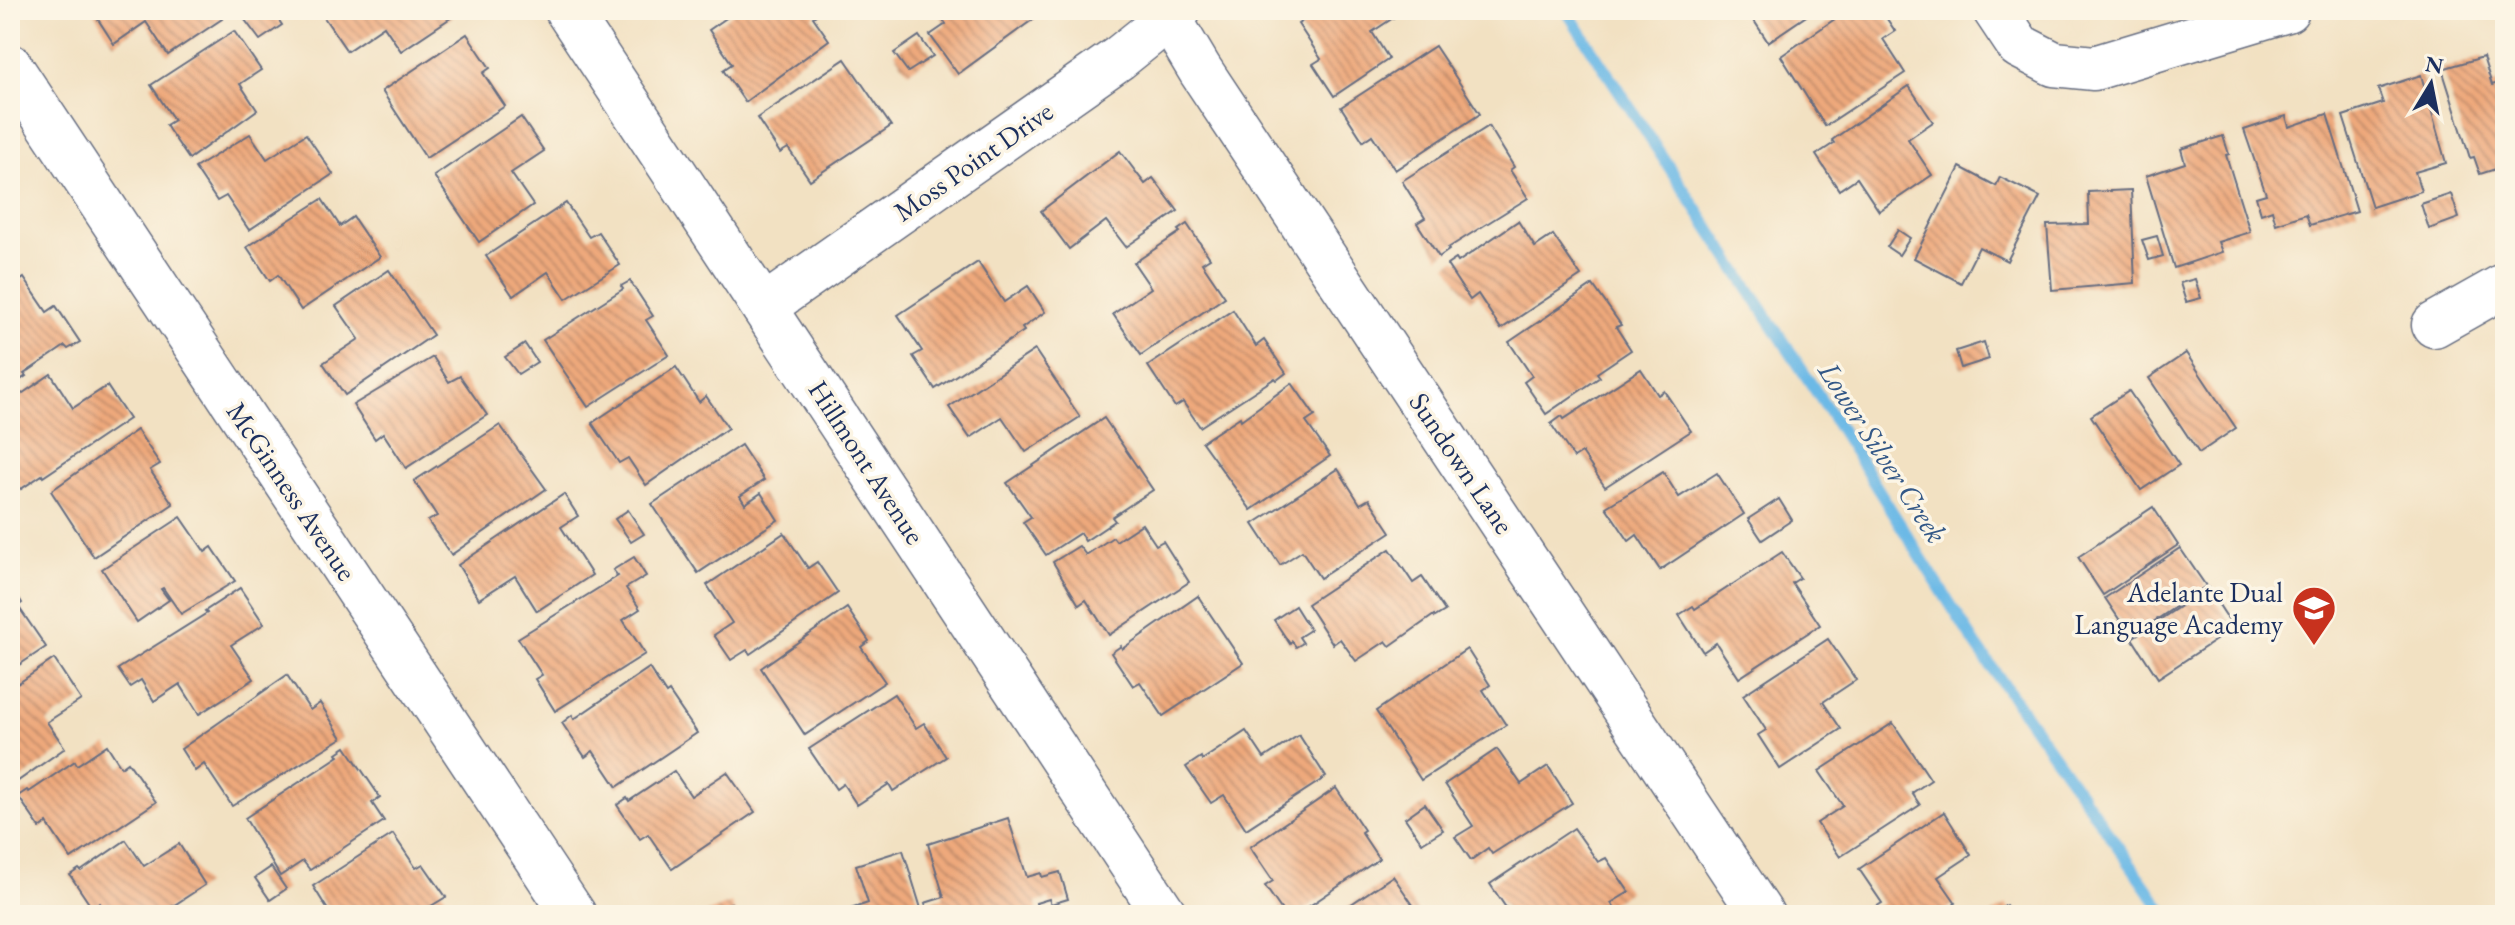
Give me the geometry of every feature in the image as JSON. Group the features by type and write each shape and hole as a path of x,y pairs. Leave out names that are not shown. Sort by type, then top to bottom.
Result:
{"street":[{"name":"Hillmont Avenue","path":"567,10 1165,915"},
{"path":"1995,10 2019,46 2054,64 2094,68 2287,10"},
{"name":"Moss Point Drive","path":"764,307 1119,58 1171,12"},
{"name":"Sundown Lane","path":"1171,12 1200,70 1762,915"},
{"name":"McGinness Avenue","path":"10,66 574,915"},
{"path":"2434,325 2505,285"}],"building":[{"path":"92,10 216,10 222,19 168,55 146,22 114,44"},
{"path":"258,10 272,10 282,25 260,40 245,20"},
{"path":"319,10 452,10 455,15 401,51 384,26 347,51"},
{"path":"738,10 812,10 816,15 813,17 829,40 745,102 723,70 732,64 709,30"},
{"path":"936,10 1036,10 1039,15 958,74 930,35 946,24"},
{"path":"1319,10 1405,10 1372,32 1389,59 1334,96 1313,64 1321,59 1298,24"},
{"path":"1747,10 1815,10 1768,42"},
{"path":"1848,10 1881,10 1895,31 1883,39 1905,73 1825,126 1781,56"},
{"path":"234,31 261,70 240,84 257,110 189,159 166,125 174,120 151,85"},
{"path":"467,34 490,68 483,73 505,106 426,158 382,91"},
{"path":"919,36 933,56 908,72 894,53"},
{"path":"1435,46 1480,114 1395,170 1372,135 1363,141 1341,107"},
{"path":"2483,57 2492,85 2505,81 2505,166 2480,174 2474,157 2470,158 2442,69"},
{"path":"845,59 891,126 810,180 788,148 780,153 757,118"},
{"path":"2421,75 2446,163 2415,172 2421,191 2372,207 2343,116 2383,103 2378,89"},
{"path":"1909,86 1933,122 1908,139 1932,175 1879,211 1857,178 1839,190 1816,155 1834,143 1832,140"},
{"path":"2327,114 2357,211 2310,225 2306,214 2276,224 2272,210 2261,214 2256,197 2266,194 2244,130 2286,116 2289,127"},
{"path":"521,117 544,151 511,173 533,205 479,242 434,176"},
{"path":"1489,126 1514,167 1510,170 1528,198 1448,248 1439,257 1417,223 1425,218 1402,181"},
{"path":"250,134 267,159 306,134 333,174 249,230 226,196 217,201 195,168"},
{"path":"2223,136 2250,232 2218,242 2222,252 2174,268 2146,176 2185,163 2181,149"},
{"path":"1120,151 1145,184 1153,178 1178,211 1126,247 1106,221 1069,249 1041,211"},
{"path":"1960,167 1996,186 2000,177 2040,197 2007,261 1979,247 1961,283 1914,258"},
{"path":"2131,190 2135,283 2052,290 2047,225 2089,224 2088,192"},
{"path":"2451,194 2459,218 2429,229 2421,204"},
{"path":"322,199 340,226 353,217 380,257 301,310 278,275 270,281 247,247"},
{"path":"566,203 589,237 598,232 620,265 566,299 548,272 513,296 486,256"},
{"path":"1518,221 1535,247 1553,235 1581,276 1501,329 1478,294 1470,300 1447,265 1456,259 1458,262"},
{"path":"1187,224 1210,258 1202,263 1225,297 1141,355 1113,314 1151,288 1134,263"},
{"path":"1898,230 1910,238 1899,255 1887,247"},
{"path":"2157,236 2163,256 2149,260 2142,240"},
{"path":"978,262 1004,302 1028,286 1045,312 1022,328 1024,331 935,389 913,356 922,351 898,315"},
{"path":"389,270 433,335 345,395 323,363 359,339 336,306"},
{"path":"24,278 47,312 56,306 80,342 68,349 65,346 10,387 10,288"},
{"path":"2195,279 2201,298 2186,302 2180,283"},
{"path":"630,281 653,316 646,320 669,355 588,407 543,340 623,289 621,286"},
{"path":"1593,285 1621,325 1616,327 1631,350 1597,373 1600,377 1546,414 1524,382 1532,376 1509,342"},
{"path":"1233,310 1256,346 1264,340 1286,373 1200,427 1183,402 1175,407 1148,366"},
{"path":"1984,342 1989,359 1961,368 1956,351"},
{"path":"525,344 537,362 518,374 505,357"},
{"path":"1035,350 1080,417 1026,452 1002,417 970,438 949,407"},
{"path":"2186,353 2236,428 2199,453 2149,378"},
{"path":"433,357 449,382 460,376 487,415 406,468 383,433 375,439 353,405"},
{"path":"676,367 699,402 706,396 728,428 646,485 628,458 619,463 592,423"},
{"path":"1641,369 1658,395 1664,391 1691,431 1605,487 1582,453 1574,458 1551,424 1562,416 1564,419"},
{"path":"51,374 73,408 107,386 129,419 21,489 10,473 10,402"},
{"path":"1292,383 1315,416 1306,422 1330,456 1251,510 1202,442 1240,417 1241,420"},
{"path":"2129,391 2179,465 2141,490 2091,416"},
{"path":"1104,418 1153,490 1112,517 1115,521 1085,541 1080,533 1046,555 1023,522 1031,517 1007,483"},
{"path":"500,425 546,489 451,555 428,521 437,516 414,481"},
{"path":"137,430 160,464 150,470 173,504 94,557 51,491"},
{"path":"741,445 764,480 740,496 745,504 761,493 778,520 698,573 652,504"},
{"path":"1338,469 1360,504 1369,499 1391,532 1320,578 1302,551 1280,565 1253,524"},
{"path":"1663,472 1679,497 1717,473 1744,514 1660,570 1637,535 1629,541 1606,507"},
{"path":"564,494 578,516 561,527 592,575 537,611 515,576 479,599 458,565"},
{"path":"1779,499 1792,520 1762,540 1748,519"},
{"path":"2153,507 2178,545 2103,595 2078,557"},
{"path":"628,510 644,534 631,542 615,519"},
{"path":"181,517 205,552 212,547 235,581 181,614 163,588 169,600 137,622 102,569"},
{"path":"1142,524 1156,545 1163,541 1189,582 1109,635 1086,600 1079,605 1053,562 1079,546 1086,555 1113,537 1116,541"},
{"path":"784,533 808,568 817,562 838,593 750,654 747,650 731,660 714,635 732,623 707,585"},
{"path":"2180,548 2206,586 2131,637 2105,598"},
{"path":"1390,549 1413,583 1422,577 1445,611 1434,615 1390,646 1386,641 1356,661 1340,639 1333,644 1307,604"},
{"path":"1782,552 1800,578 1792,583 1820,625 1739,678 1716,643 1703,652 1679,615 1693,606 1695,609"},
{"path":"634,557 646,576 626,588 640,609 623,620 645,654 555,711 535,679 542,675 518,638 618,576 613,570"},
{"path":"10,584 22,603 18,606 46,647 10,671"},
{"path":"240,588 264,624 231,645 254,679 199,714 180,684 154,701 141,680 130,687 118,669 207,613 205,611"},
{"path":"2208,588 2234,628 2158,678 2132,638"},
{"path":"1198,596 1243,663 1163,716 1140,682 1133,686 1111,653 1121,646 1122,649"},
{"path":"1295,606 1310,630 1299,637 1303,643 1296,647 1292,641 1290,644 1274,620"},
{"path":"847,608 869,641 861,647 885,682 805,735 761,668"},
{"path":"1828,639 1856,680 1823,702 1841,729 1780,769 1758,735 1766,730 1743,695"},
{"path":"1467,649 1490,685 1483,690 1506,725 1421,780 1376,711"},
{"path":"54,659 81,700 47,722 65,748 11,786 10,689"},
{"path":"649,668 697,733 617,787 593,751 585,757 562,723 572,715 574,719"},
{"path":"287,675 310,710 320,703 342,738 232,806 204,764 195,771 181,749"},
{"path":"894,694 916,728 924,723 946,757 893,791 889,784 857,805 843,784 836,789 809,749"},
{"path":"1893,723 1931,780 1912,793 1920,805 1840,857 1817,823 1843,806 1819,771"},
{"path":"1246,731 1264,758 1299,735 1326,777 1246,829 1224,795 1211,803 1186,767"},
{"path":"107,745 121,767 128,762 156,802 71,859 47,823 40,828 18,796 75,761 77,765"},
{"path":"346,747 380,797 372,803 384,821 310,870 303,861 280,876 245,818 339,756 337,753"},
{"path":"1497,749 1521,784 1548,766 1572,803 1492,854 1488,848 1471,860 1455,837 1473,826 1445,784"},
{"path":"674,771 691,796 727,772 755,812 672,869 648,834 640,839 617,805 627,798 629,801"},
{"path":"1336,788 1379,859 1296,915 1285,915 1265,886 1273,881 1250,847"},
{"path":"1425,804 1443,830 1422,843 1405,818"},
{"path":"1944,812 1971,855 1938,877 1956,903 1938,915 1879,915 1874,908 1882,903 1859,869"},
{"path":"1008,818 1027,877 1060,872 1068,899 1051,904 1049,899 1036,903 1038,915 929,915 925,903 944,897 928,844"},
{"path":"1574,828 1598,862 1606,858 1629,892 1611,903 1619,915 1511,915 1490,884"},
{"path":"393,834 416,868 423,864 446,897 416,915 331,915 313,886"},
{"path":"126,840 144,866 179,844 205,885 159,915 108,915 100,903 92,908 70,875 79,869 81,871"},
{"path":"903,850 923,915 833,915 868,903 856,865"},
{"path":"271,867 286,889 270,900 255,878"},
{"path":"1393,876 1420,915 1335,915"},
{"path":"731,903 736,915 701,915"},
{"path":"2006,905 2013,915 1991,915"}],"waterway":[{"name":"Lower Silver Creek","path":"1566,10 1825,405 1976,645 2166,915"}],"place":[{"name":"Adelante Dual Language Academy","path":"2314,647"}]}
